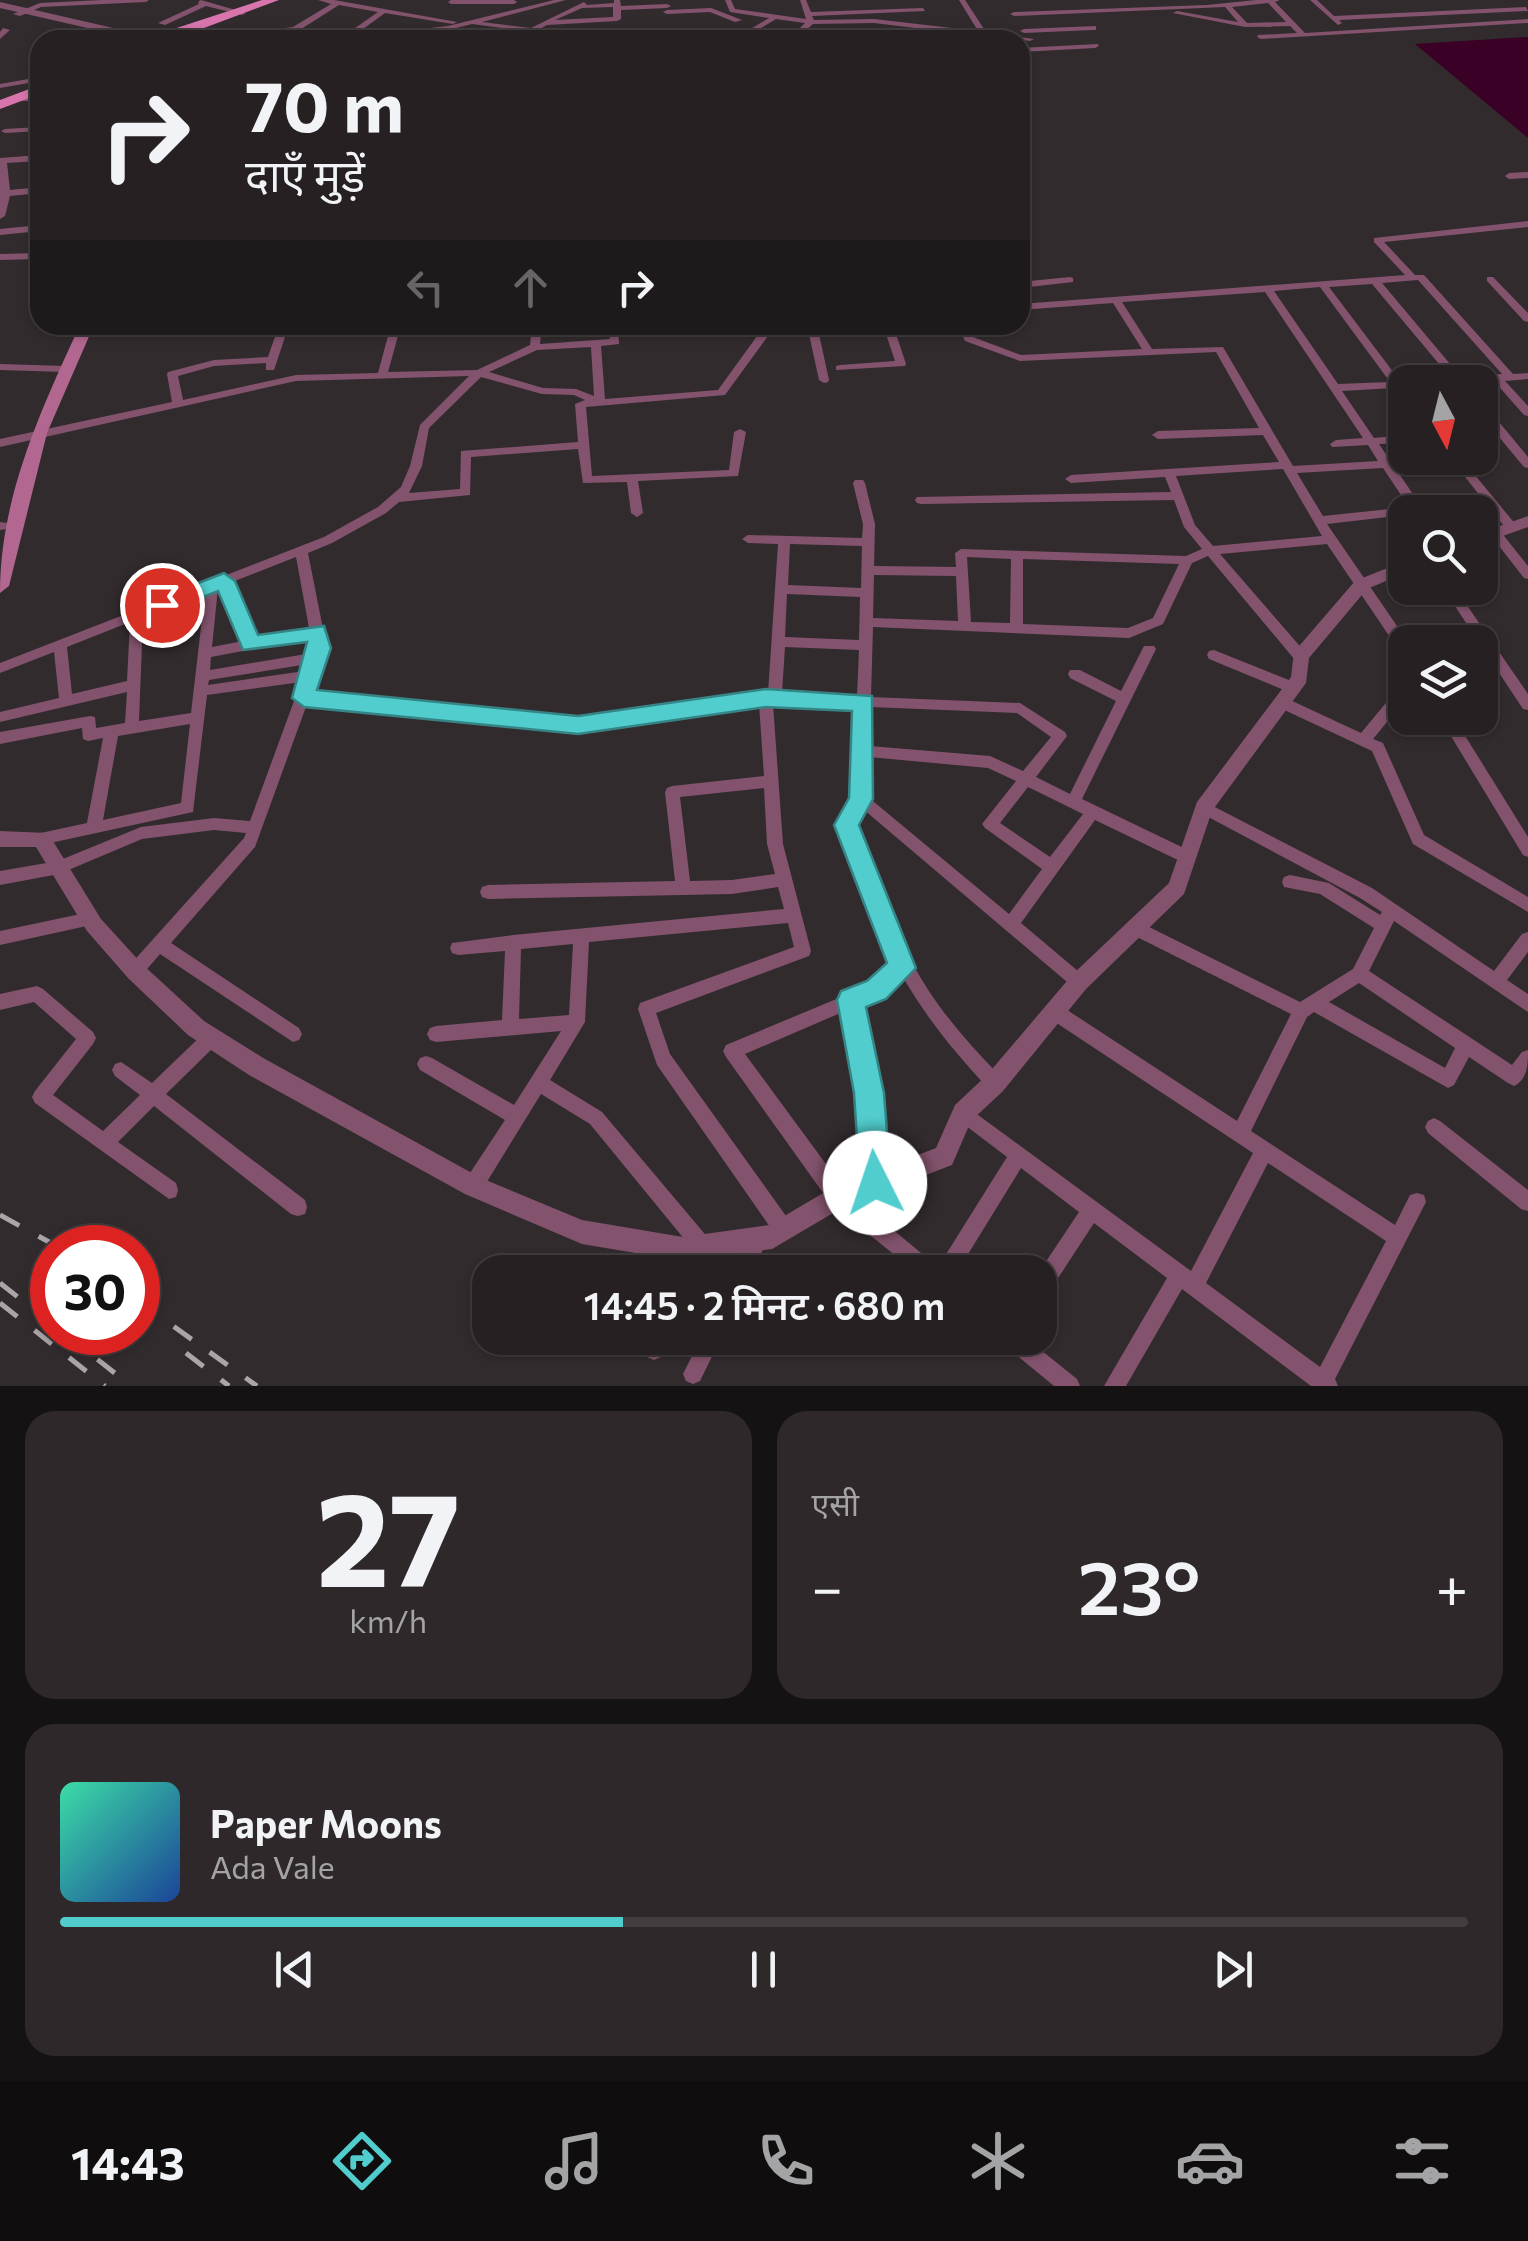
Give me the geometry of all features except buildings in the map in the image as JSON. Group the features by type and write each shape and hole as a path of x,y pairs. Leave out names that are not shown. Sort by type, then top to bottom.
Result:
{"main road":[{"path":"173,29 242,13 273,0"},
{"path":"222,30 282,0"},
{"path":"5,102 30,93"},
{"path":"1,530 33,435 78,335"},
{"path":"0,586 33,435"}],"street":[{"path":"20,13 39,2 145,0 173,29 206,3"},
{"path":"196,0 242,13"},
{"path":"223,8 234,0"},
{"path":"321,0 531,30 585,2 711,10 761,27"},
{"path":"358,30 408,0"},
{"path":"426,18 453,1 514,4 563,0"},
{"path":"513,28 574,0"},
{"path":"728,0 732,11 774,19 874,21 952,30"},
{"path":"803,0 810,18"},
{"path":"852,0 857,12"},
{"path":"918,0 929,27"},
{"path":"962,0 982,30"},
{"path":"1005,0 1024,30"},
{"path":"1269,0 1303,35"},
{"path":"1164,8 1278,0"},
{"path":"1313,0 1346,31"},
{"path":"1514,0 1527,10"},
{"path":"287,30 295,29 338,2"},
{"path":"585,2 586,21"},
{"path":"433,30 514,4"},
{"path":"545,23 617,20 617,4"},
{"path":"1014,14 1151,4 1245,25 1292,24"},
{"path":"1228,6 1245,25"},
{"path":"0,8 82,30"},
{"path":"1333,18 1527,10"},
{"path":"810,18 857,12 924,11 966,30"},
{"path":"20,13 103,30"},
{"path":"802,30 810,18"},
{"path":"755,30 774,19"},
{"path":"868,30 874,21"},
{"path":"1261,38 1528,21"},
{"path":"915,30 918,26"},
{"path":"1030,35 1093,28"},
{"path":"1030,39 1037,49"},
{"path":"1030,49 1095,46"},
{"path":"0,86 30,81"},
{"path":"5,102 30,100"},
{"path":"5,131 30,130"},
{"path":"0,216 1,161 30,159"},
{"path":"1510,176 1528,175"},
{"path":"3,194 30,191"},
{"path":"1413,278 1378,240 1528,224"},
{"path":"0,232 30,229"},
{"path":"0,257 30,256"},
{"path":"1030,307 1422,277 1528,413"},
{"path":"1490,279 1528,319"},
{"path":"1030,284 1070,280"},
{"path":"1375,281 1446,365"},
{"path":"1323,284 1388,367"},
{"path":"1268,289 1408,495"},
{"path":"1116,300 1148,351"},
{"path":"266,384 281,335"},
{"path":"382,376 393,335"},
{"path":"535,347 536,335"},
{"path":"0,668 301,550 382,510 396,498 416,466 424,427 479,373 535,347 615,342 614,335"},
{"path":"740,432 734,473 587,480 580,404 720,393 763,335"},
{"path":"814,335 824,380"},
{"path":"840,368 901,364 891,335"},
{"path":"966,335 968,339 1020,358 1219,349 1330,539 1388,625"},
{"path":"596,343 600,402"},
{"path":"178,404 172,374 214,363 273,360"},
{"path":"0,367 61,369"},
{"path":"0,443 266,384 382,376 479,373 542,391 576,392 600,402"},
{"path":"1498,378 1528,376"},
{"path":"1333,388 1388,385"},
{"path":"1498,428 1528,464"},
{"path":"1158,435 1266,431"},
{"path":"1498,433 1502,433"},
{"path":"1336,444 1388,441"},
{"path":"396,498 466,492 465,454 584,445"},
{"path":"1071,478 1386,464"},
{"path":"41,839 90,918 134,971 210,1038 473,1186 582,1232 697,1247 758,1239 784,1230 838,1197 944,1157 963,1114 996,1083 1079,982 1176,888 1204,808 1300,678 1300,656 1190,527 1169,472"},
{"path":"1466,475 1528,575"},
{"path":"632,478 637,513"},
{"path":"860,483 869,542 861,799 846,825 902,968 959,1047 996,1083"},
{"path":"921,500 1179,496"},
{"path":"1322,520 1388,514"},
{"path":"748,539 869,542"},
{"path":"965,626 961,552 1187,560 1210,551 1330,539"},
{"path":"784,540 778,642 770,698 771,781 775,844 803,951 646,1009 663,1059 784,1230"},
{"path":"134,971 250,842 317,657 301,550"},
{"path":"1016,627 1017,556"},
{"path":"866,622 1128,632 1158,621 1187,560"},
{"path":"868,570 962,572"},
{"path":"1300,656 1361,585 1388,574"},
{"path":"218,583 251,644"},
{"path":"0,840 41,839 188,808 205,653 218,583"},
{"path":"782,589 867,593"},
{"path":"1460,605 1528,705"},
{"path":"132,727 138,615"},
{"path":"205,653 316,632"},
{"path":"778,642 866,645"},
{"path":"60,646 66,701"},
{"path":"1074,802 1149,649"},
{"path":"1214,655 1378,747 1418,839 1528,905"},
{"path":"202,684 317,657"},
{"path":"1076,674 1124,699"},
{"path":"202,684 311,675"},
{"path":"0,717 134,685"},
{"path":"304,698 578,725 770,698 1020,708 1060,736 990,824 1052,867"},
{"path":"1364,740 1388,711"},
{"path":"0,738 90,721 88,734 198,716"},
{"path":"94,828 112,730"},
{"path":"1457,735 1528,850"},
{"path":"862,751 990,762 1187,856"},
{"path":"682,887 672,792 771,781"},
{"path":"861,799 1079,982"},
{"path":"1204,808 1528,1004"},
{"path":"1010,925 1093,811"},
{"path":"0,878 58,867 141,833 214,824 255,828"},
{"path":"488,892 732,887 784,879"},
{"path":"1290,882 1324,888 1388,918"},
{"path":"458,948 794,915"},
{"path":"0,938 90,918"},
{"path":"1240,1134 1308,1007 1359,974 1388,918"},
{"path":"1135,928 1308,1007 1448,1079 1466,1045"},
{"path":"473,1186 577,1022 581,936"},
{"path":"1496,982 1528,939"},
{"path":"510,1028 513,942"},
{"path":"159,944 293,1034"},
{"path":"902,968 876,990 732,1051 838,1197 910,1255"},
{"path":"1359,974 1514,1077 1528,1058"},
{"path":"0,1002 37,994 87,1038 41,1098 168,1190"},
{"path":"851,1000 869,1093 875,1183"},
{"path":"1055,1012 1398,1238"},
{"path":"436,1034 577,1022"},
{"path":"104,1143 210,1038"},
{"path":"426,1064 517,1117"},
{"path":"121,1070 298,1208"},
{"path":"538,1083 596,1118 697,1247"},
{"path":"963,1114 1325,1384 1417,1202"},
{"path":"1434,1127 1528,1202"},
{"path":"1114,1386 1187,1280 1265,1150"},
{"path":"957,1255 1019,1155"},
{"path":"1057,1262 1092,1210"},
{"path":"750,1255 758,1239"},
{"path":"693,1255 697,1247"},
{"path":"693,1374 702,1355"},
{"path":"1032,1355 1070,1386"}],"shaded area":[{"path":"1528,37 1528,138 1415,44"}],"railway":[{"path":"0,1215 30,1232"},
{"path":"0,1283 30,1307"},
{"path":"0,1303 105,1386"},
{"path":"160,1317 257,1386"},
{"path":"186,1353 229,1386"},
{"path":"92,1355 131,1386"}],"route":[{"path":"162,605 224,581 251,644 316,632 320,648 304,698 578,725 766,698 864,702 861,799 846,825 902,968 876,990 851,1000 869,1093 875,1183"}]}
